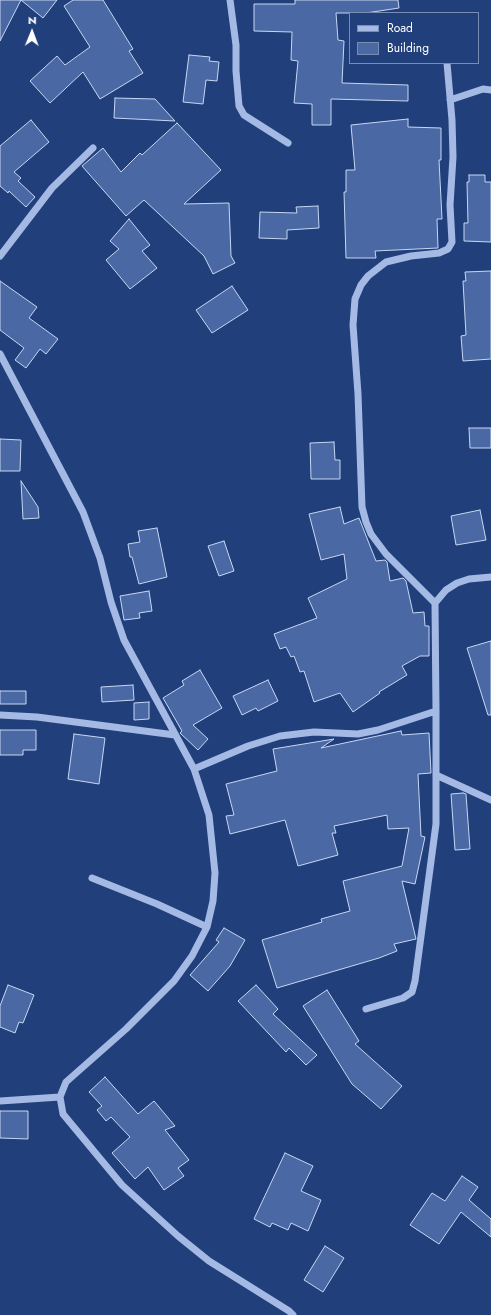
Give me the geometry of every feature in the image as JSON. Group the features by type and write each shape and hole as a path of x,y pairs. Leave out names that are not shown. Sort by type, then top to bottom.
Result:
{"street":[{"path":"230,0 236,45 236,71 239,106 244,115 288,143"},
{"path":"435,603 386,554 371,534 366,522 362,507 358,394 353,324 355,299 368,276 386,262 411,256 439,253 448,249 452,242 450,205 453,157 447,64"},
{"path":"450,100 483,89 491,90"},
{"path":"0,256 52,188 93,148"},
{"path":"0,354 83,512 100,558 111,602 124,640 194,769 209,815 215,873 213,901 207,927 192,956 174,981 126,1029 66,1082 60,1097 63,1114 122,1185 178,1236 209,1261 289,1311 293,1315"},
{"path":"366,1009 403,998 412,992 415,981 436,824 435,603 446,590 456,583 469,579 491,577"},
{"path":"194,769 248,746 280,736 314,732 358,734 378,730 436,711"},
{"path":"0,716 37,717 175,735"},
{"path":"436,775 491,800"},
{"path":"92,878 157,904 207,927"},
{"path":"0,1101 60,1097"}],"building":[{"path":"0,0 21,0 0,41"},
{"path":"21,0 57,0 43,18"},
{"path":"73,0 103,0 133,49 129,51 143,73 100,99 83,72 50,103 30,81 57,56 65,65 90,47 64,6"},
{"path":"295,0 398,0 399,8 373,12 336,13 338,40 344,41 342,83 408,85 408,101 331,99 331,125 312,125 312,104 294,103 298,61 291,60 292,32 254,31 254,4 295,4"},
{"path":"189,55 210,57 209,61 219,62 217,81 206,80 203,104 183,102"},
{"path":"115,98 155,99 175,121 114,118"},
{"path":"408,119 408,127 441,128 441,160 439,160 442,219 437,219 438,248 375,251 376,258 346,258 344,192 346,192 346,170 355,170 351,125"},
{"path":"31,120 49,142 14,172 21,178 18,181 35,197 26,207 9,191 8,193 0,186 0,146"},
{"path":"177,123 221,170 184,204 229,203 231,256 235,263 213,274 204,256 144,200 126,216 82,166 103,148 121,172 140,153 142,155"},
{"path":"469,175 485,175 485,182 491,182 491,242 464,241 464,223 468,223 467,182 469,182"},
{"path":"318,206 319,228 287,230 287,239 259,238 260,212 297,213 296,207"},
{"path":"129,219 150,245 142,251 157,268 130,289 106,260 119,249 110,241"},
{"path":"491,271 491,359 463,361 461,336 466,335 463,281 466,281 465,272"},
{"path":"0,281 37,307 29,318 58,339 46,354 40,349 26,368 15,360 24,348 0,330"},
{"path":"232,286 248,310 212,333 196,310"},
{"path":"469,428 491,428 491,448 470,448"},
{"path":"0,439 21,440 20,471 0,471"},
{"path":"334,442 335,460 340,460 340,479 311,479 310,443"},
{"path":"21,481 38,507 39,518 23,519"},
{"path":"340,507 344,524 359,518 376,561 385,560 387,562 390,581 403,578 406,581 413,613 424,612 425,626 429,626 429,656 420,656 402,666 407,675 379,692 380,693 353,712 340,693 314,702 304,671 300,672 294,656 291,657 286,647 280,649 274,634 317,618 308,598 347,579 344,554 321,560 309,514"},
{"path":"480,510 486,540 456,545 451,516"},
{"path":"157,528 167,577 139,584 132,557 130,557 128,544 140,542 138,531"},
{"path":"224,541 234,571 219,576 208,546"},
{"path":"149,591 152,611 139,613 140,618 124,620 120,596"},
{"path":"491,641 491,715 488,715 467,648"},
{"path":"200,670 222,708 193,725 208,739 198,750 180,733 182,731 163,698 184,685 182,681"},
{"path":"268,680 278,701 258,711 256,708 242,715 233,696"},
{"path":"133,685 134,700 102,702 101,687"},
{"path":"0,691 26,691 26,704 0,704"},
{"path":"149,702 149,719 134,720 134,703"},
{"path":"0,730 36,730 36,750 23,750 23,755 0,755"},
{"path":"401,731 402,735 429,733 431,773 418,774 421,836 425,837 415,884 402,881 416,939 394,944 397,951 379,958 277,988 262,940 322,922 321,919 350,911 343,881 402,866 409,828 388,829 387,815 334,826 336,833 332,833 338,855 298,866 285,820 230,834 226,816 234,815 226,784 277,771 273,749 334,739 321,748"},
{"path":"74,734 105,738 99,784 68,779"},
{"path":"451,794 466,794 470,849 455,850"},
{"path":"224,928 245,940 230,966 208,991 190,975 219,942 216,940"},
{"path":"8,985 34,995 23,1023 19,1022 15,1033 0,1027 0,1006"},
{"path":"256,985 278,1009 273,1014 317,1055 306,1065 289,1048 286,1052 238,1001"},
{"path":"327,990 359,1041 355,1044 402,1086 381,1109 352,1084 303,1006"},
{"path":"105,1077 138,1114 154,1101 175,1126 165,1130 189,1160 178,1168 184,1176 164,1190 148,1167 135,1179 112,1153 130,1137 111,1117 106,1121 97,1110 102,1106 89,1092"},
{"path":"0,1111 28,1111 28,1139 0,1138"},
{"path":"285,1153 313,1166 301,1191 321,1200 308,1231 291,1223 288,1230 272,1223 270,1227 254,1219"},
{"path":"462,1176 478,1187 469,1200 491,1219 491,1237 461,1212 439,1244 410,1225 432,1193 445,1201"},
{"path":"325,1246 344,1258 323,1292 304,1280"}]}
